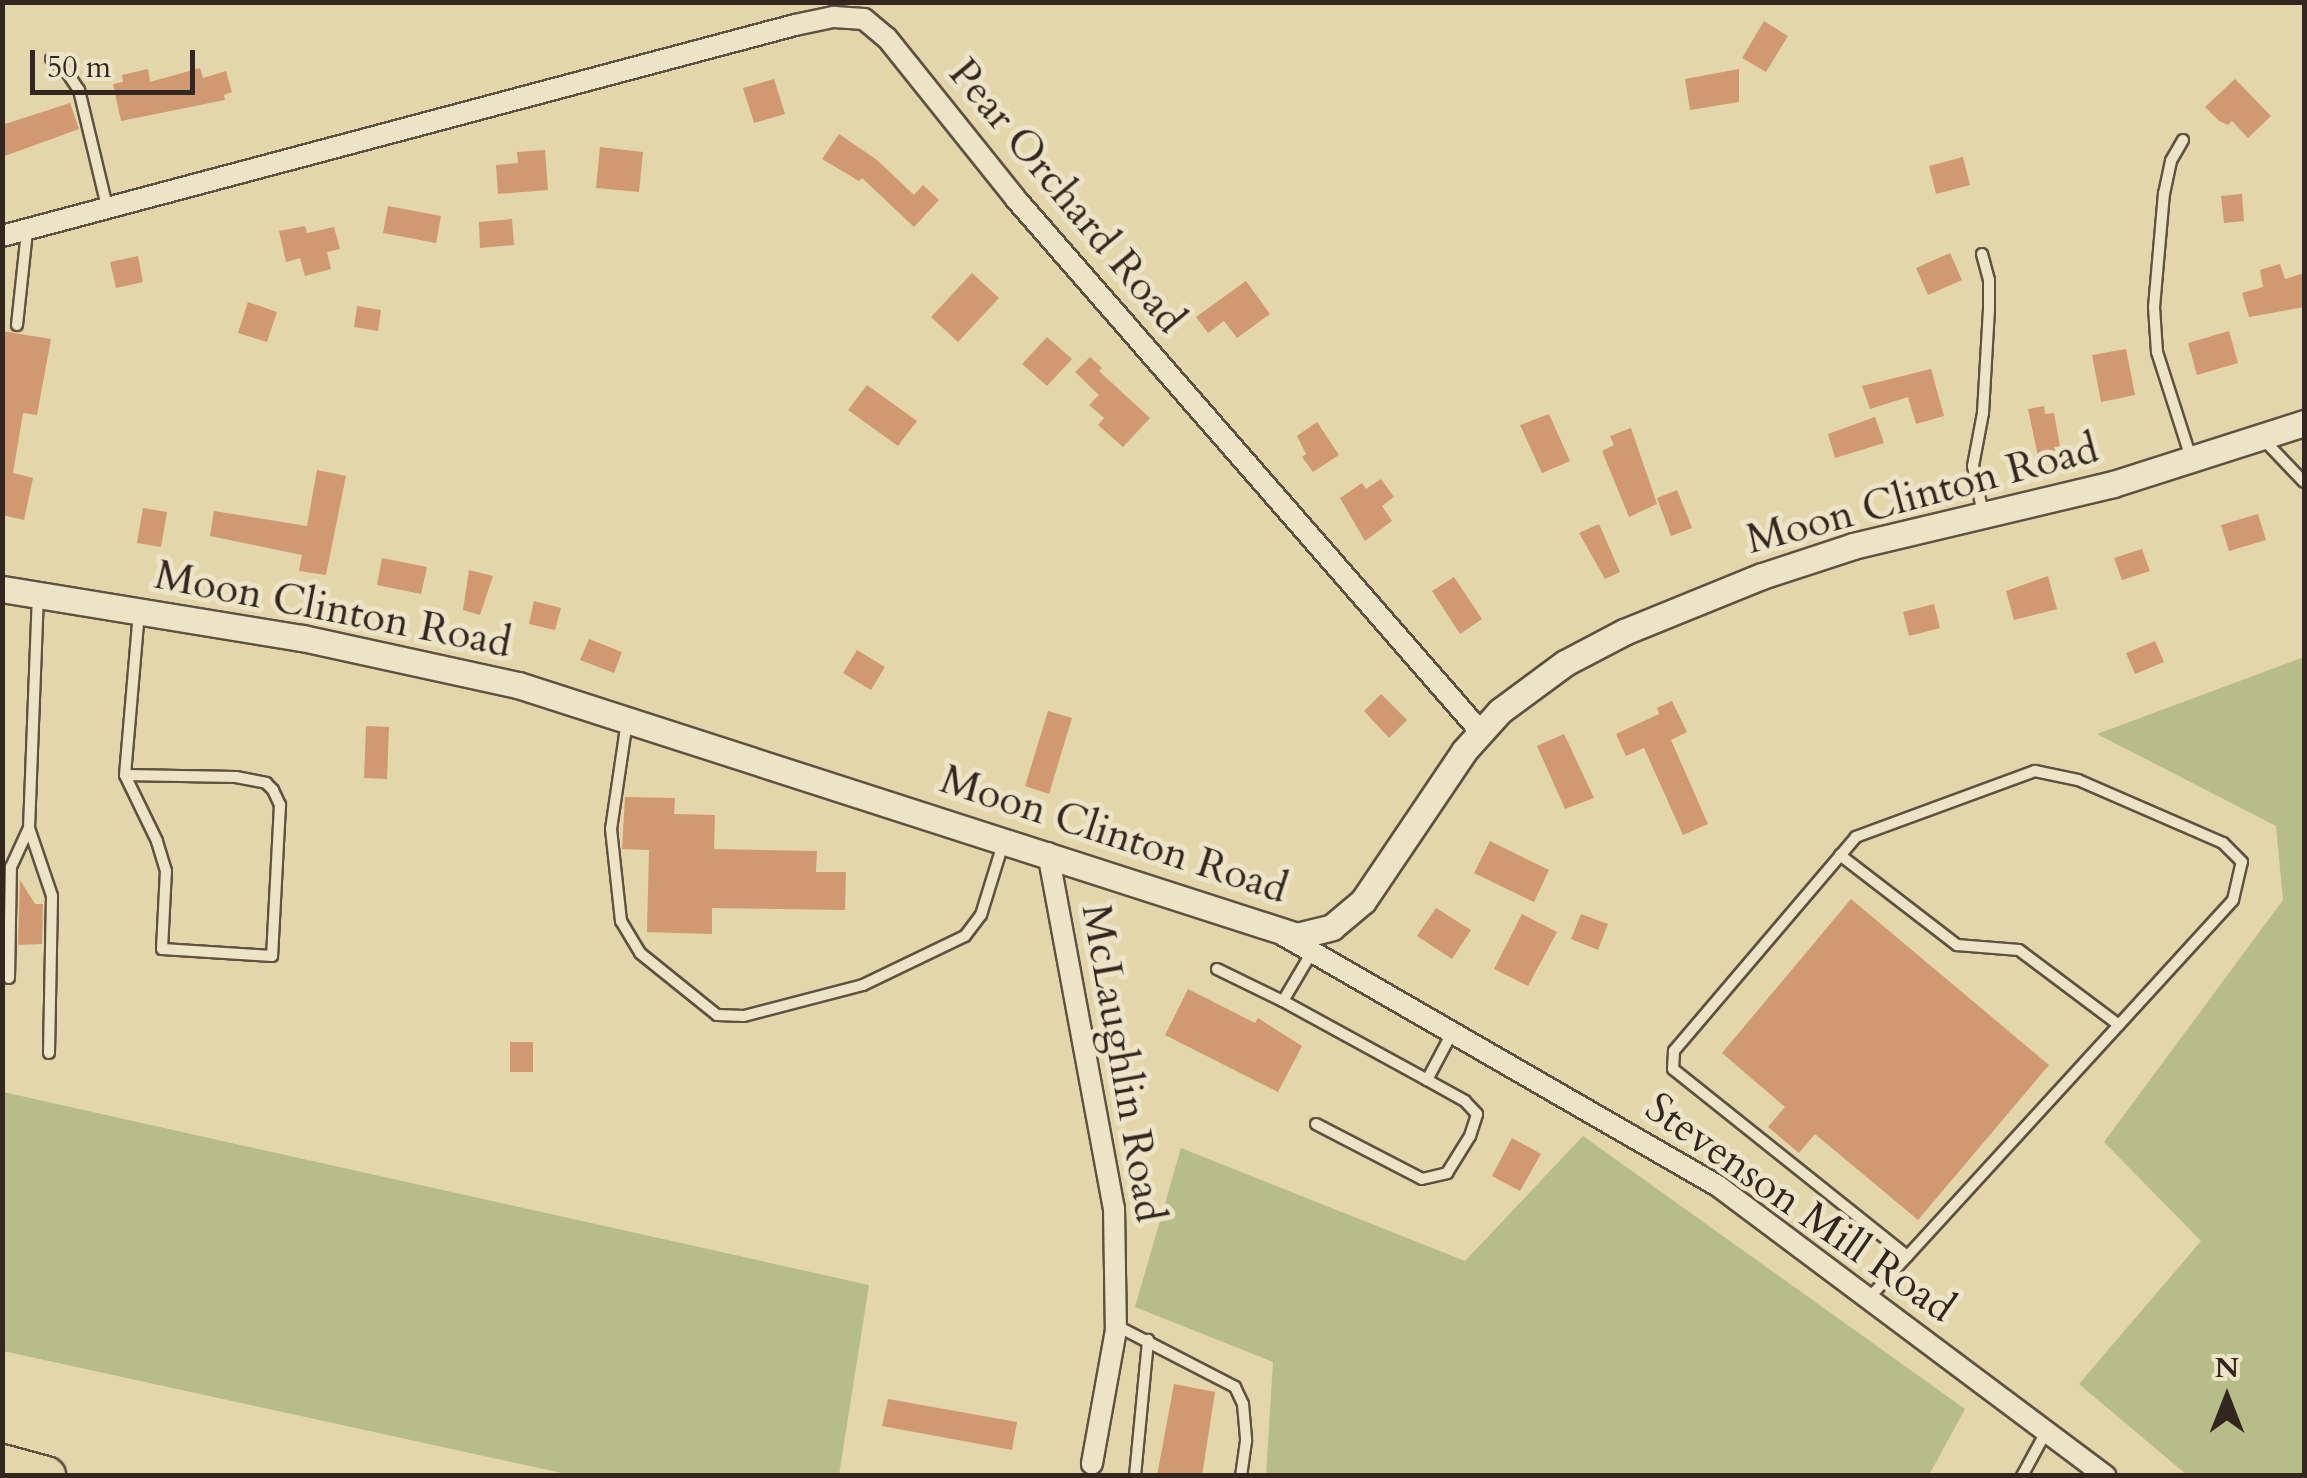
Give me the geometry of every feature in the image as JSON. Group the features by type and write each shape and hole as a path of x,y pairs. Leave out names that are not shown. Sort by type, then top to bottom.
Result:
{"highway":[{"path":"2,1464 46,1476"}],"street":[{"name":"Pear Orchard Road","path":"2,236 795,26 834,18 864,19 888,38 1040,228 1480,732"},
{"name":"Moon Clinton Road","path":"2,589 456,669 1048,852 1281,934 1312,933 1350,915 1480,732 1544,677 1624,632 1762,576 1853,546 2113,484 2304,422"},
{"name":"McLaughlin Road","path":"1048,852 1111,1176 1116,1326 1092,1464"},
{"name":"Stevenson Mill Road","path":"1281,934 1718,1186 2105,1476"}],"lane":[{"path":"50,59 64,68 79,90 108,208"},
{"path":"2183,140 2171,161 2164,193 2154,307 2157,352 2191,459"},
{"path":"17,324 27,230"},
{"path":"1982,254 1989,280 1989,309 1983,412 1974,466 1983,514"},
{"path":"2261,436 2303,479"},
{"path":"9,978 10,868 28,828 38,594"},
{"path":"125,776 236,777 273,790 280,804 272,956 162,949 166,871 157,841 125,776 140,611"},
{"path":"627,720 611,828 620,921 640,954 676,987 717,1015 744,1016 863,986 965,936 981,915 1004,839"},
{"path":"1868,1299 1908,1256 2233,900 2242,862 2223,843 2078,780 2034,771 1856,837 1674,1050 1673,1069 1908,1256"},
{"path":"28,828 52,896 50,1053"},
{"path":"1840,856 1957,945 2019,950 2119,1025"},
{"path":"1283,1001 1313,951"},
{"path":"1218,969 1465,1101 1476,1114 1470,1136 1448,1173 1422,1179 1316,1124"},
{"path":"1427,1080 1453,1031"},
{"path":"1116,1326 1236,1387 1243,1404 1246,1441 1241,1476"},
{"path":"1135,1476 1148,1340"},
{"path":"2022,1476 2046,1431"}],"green space":[{"path":"2304,657 2304,1475 2187,1475 2079,1384 2201,1241 2104,1142 2283,900 2276,826 2097,734"},
{"path":"3,1092 869,1285 839,1475 571,1475 3,1351"},
{"path":"1583,1136 1965,1409 1929,1475 1266,1475 1273,1362 1135,1307 1181,1148 1465,1261"}],"building":[{"path":"1764,21 1788,36 1766,72 1742,58"},
{"path":"200,68 203,78 226,71 232,92 224,95 225,100 121,121 113,84 123,82 122,75 148,69 150,82"},
{"path":"1739,69 1739,102 1690,110 1685,79"},
{"path":"774,79 785,114 754,123 743,88"},
{"path":"2235,79 2271,116 2248,138 2232,121 2228,125 2219,121 2205,107"},
{"path":"70,103 79,129 2,157 2,125"},
{"path":"839,134 877,160 914,195 923,185 939,200 914,227 862,178 859,181 822,159"},
{"path":"600,147 643,152 639,192 596,188"},
{"path":"545,150 548,190 498,194 496,165 518,163 517,152"},
{"path":"1963,157 1970,185 1936,194 1929,166"},
{"path":"2242,194 2244,221 2224,223 2221,196"},
{"path":"388,206 441,216 436,243 383,233"},
{"path":"512,219 514,245 480,248 479,222"},
{"path":"305,226 307,233 334,227 340,249 327,252 331,269 305,276 300,258 286,262 279,231"},
{"path":"1950,253 1962,280 1928,295 1916,268"},
{"path":"138,256 143,282 116,288 110,262"},
{"path":"2280,264 2285,279 2304,273 2304,307 2249,317 2242,293 2263,287 2260,270"},
{"path":"972,273 999,298 958,342 931,317"},
{"path":"1246,281 1270,314 1237,338 1224,321 1208,333 1196,317"},
{"path":"248,302 277,312 267,342 238,333"},
{"path":"357,306 381,310 378,331 354,327"},
{"path":"2,331 51,339 37,415 23,413 13,473 33,478 24,520 2,515"},
{"path":"2229,331 2238,363 2197,375 2188,343"},
{"path":"1047,337 1072,359 1047,386 1022,364"},
{"path":"2126,349 2135,395 2101,402 2092,355"},
{"path":"1090,357 1102,368 1099,371 1150,418 1123,447 1098,425 1104,418 1089,405 1099,395 1075,372"},
{"path":"1931,369 1944,416 1916,424 1908,397 1870,409 1862,386"},
{"path":"867,385 917,421 898,446 848,410"},
{"path":"2044,406 2045,414 2054,413 2060,446 2054,447 2057,458 2039,461 2028,409"},
{"path":"1549,414 1570,461 1542,473 1520,425"},
{"path":"1875,417 1884,443 1835,458 1828,434"},
{"path":"1317,422 1339,455 1313,472 1302,457 1306,454 1297,436"},
{"path":"1631,428 1657,504 1629,517 1602,451 1614,445 1610,436"},
{"path":"317,470 346,476 326,575 299,571 302,555 210,536 214,511 307,526"},
{"path":"1381,479 1394,497 1382,506 1392,521 1365,541 1340,498 1362,483 1366,489"},
{"path":"1677,490 1692,528 1671,536 1657,498"},
{"path":"143,508 167,512 161,547 137,543"},
{"path":"2258,514 2266,540 2229,551 2221,525"},
{"path":"1599,524 1620,572 1605,579 1579,533"},
{"path":"2142,549 2150,571 2122,580 2114,558"},
{"path":"382,558 427,567 421,594 377,585"},
{"path":"469,570 493,576 480,615 463,610"},
{"path":"2048,576 2057,609 2014,620 2006,591"},
{"path":"1454,577 1482,619 1460,634 1432,591"},
{"path":"534,601 561,608 555,630 529,624"},
{"path":"1934,604 1940,628 1909,636 1903,612"},
{"path":"589,639 622,652 614,673 580,660"},
{"path":"2155,641 2164,662 2135,674 2126,653"},
{"path":"857,650 885,667 871,690 843,673"},
{"path":"1381,694 1407,720 1389,738 1364,711"},
{"path":"1672,701 1687,732 1671,740 1708,824 1683,835 1644,748 1626,756 1616,734 1659,714 1657,708"},
{"path":"1048,711 1072,718 1049,794 1025,786"},
{"path":"366,726 389,727 387,779 364,778"},
{"path":"1564,734 1594,798 1565,809 1537,746"},
{"path":"625,797 675,798 674,814 715,815 714,849 817,851 816,872 846,872 845,910 712,908 712,934 647,932 649,850 622,849"},
{"path":"1490,841 1549,870 1534,902 1474,873"},
{"path":"20,880 35,904 43,904 42,944 18,945"},
{"path":"1851,899 2049,1065 1918,1220 1815,1134 1799,1153 1768,1127 1785,1107 1722,1053"},
{"path":"1436,908 1471,930 1452,959 1417,936"},
{"path":"1522,914 1557,932 1528,986 1494,969"},
{"path":"1581,914 1608,924 1598,950 1571,939"},
{"path":"1188,989 1255,1023 1258,1018 1302,1046 1278,1092 1165,1035"},
{"path":"510,1042 533,1042 533,1072 510,1072"},
{"path":"1512,1138 1541,1154 1520,1191 1492,1176"},
{"path":"1174,1384 1215,1392 1202,1476 1157,1476"},
{"path":"888,1399 1017,1422 1012,1450 882,1426"}]}
